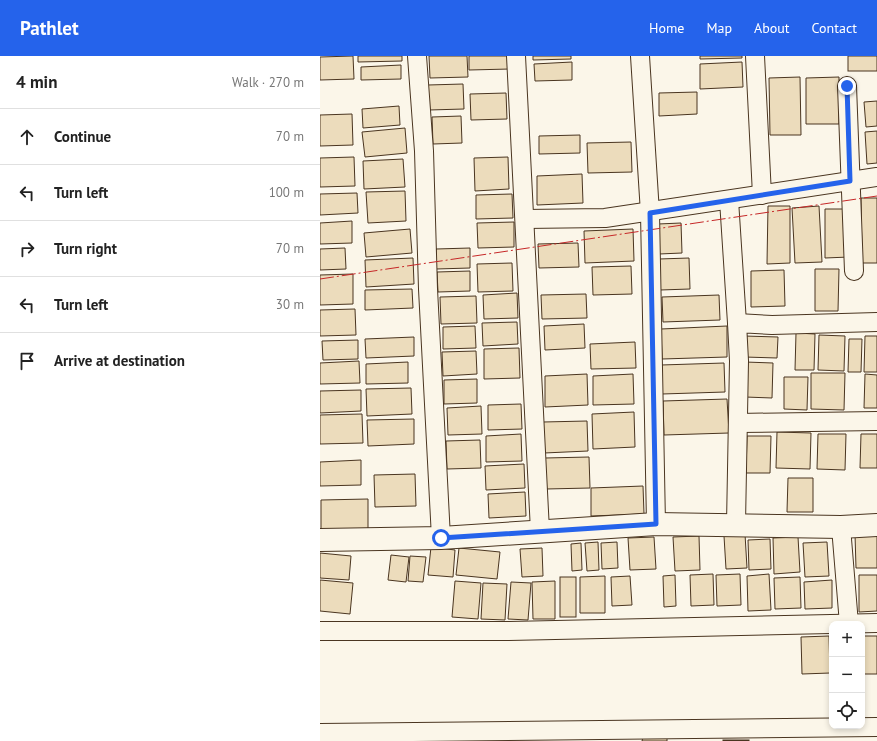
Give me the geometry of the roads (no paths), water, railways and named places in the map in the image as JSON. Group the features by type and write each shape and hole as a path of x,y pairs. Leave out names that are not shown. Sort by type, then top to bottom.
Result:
{"street":[{"path":"417,56 424,150 428,289 441,538"},
{"path":"516,56 540,531"},
{"path":"640,56 650,213 656,524"},
{"path":"755,56 762,195"},
{"path":"847,86 854,271"},
{"path":"525,219 605,218 650,213 877,177"},
{"path":"729,200 739,361 736,524"},
{"path":"737,323 772,325 877,322"},
{"path":"738,423 877,421"},
{"path":"320,540 441,538 656,524 736,524 841,527 877,525"},
{"path":"841,527 849,621"},
{"path":"865,622 877,622"},
{"path":"320,631 517,630 829,623"},
{"path":"320,733 348,737 846,731 877,727"}]}
